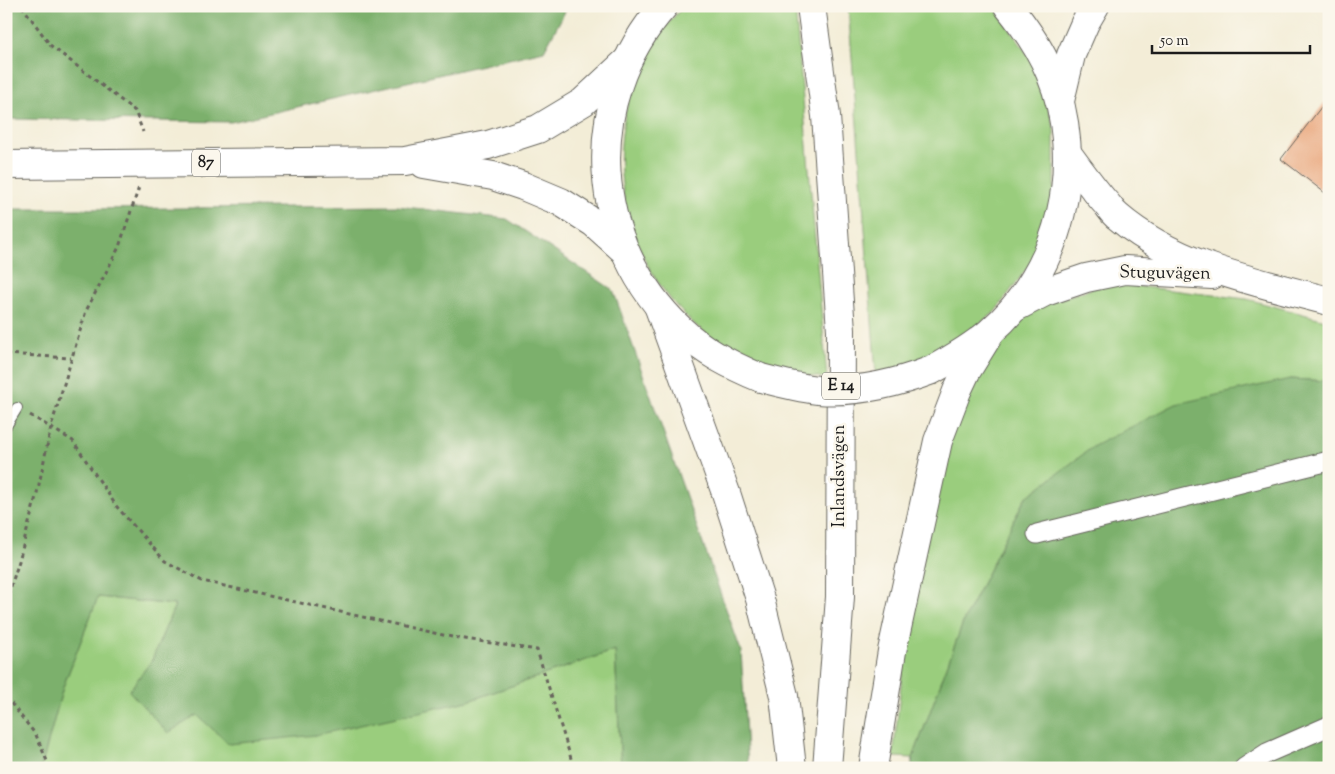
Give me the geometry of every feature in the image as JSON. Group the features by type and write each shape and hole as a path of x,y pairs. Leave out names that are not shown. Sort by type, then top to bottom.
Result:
{"main road":[{"name":"Inlandsvägen","path":"811,6 826,116 841,330 840,597 827,768"},
{"name":"Inlandsvägen","path":"826,6 838,112 855,336 858,602 844,768"},
{"path":"659,10 627,61 616,91 608,122 607,186 611,210 623,249 639,280 659,308 681,330 706,350 732,366 761,378 818,390 847,390 895,383 932,370 962,354 990,333 1014,308 1044,261 1055,235 1065,190 1067,152 1065,126 1060,101 1051,74 1038,47 1008,6"},
{"path":"1060,101 1071,55 1085,23 1095,6"},
{"path":"405,161 488,146 538,129 583,102 627,61"},
{"name":"Stuguvägen","path":"1067,152 1089,183 1116,215 1143,235 1176,253 1233,276 1329,301"},
{"path":"405,161 493,176 523,186 561,202 594,223 623,249"},
{"name":"87","path":"6,165 405,161"},
{"name":"Stuguvägen","path":"1014,308 1045,292 1086,278 1125,270 1233,276"},
{"path":"659,308 726,494 760,598 784,696 792,768"},
{"path":"872,768 892,651 938,441 966,372 990,333"}],"street":[{"path":"1037,534 1329,461"},
{"path":"1244,768 1267,753 1329,726"}],"lane":[{"path":"6,426 17,408"}],"path":[{"path":"22,6 50,46 135,111 143,132"},
{"path":"6,602 29,525 51,427 86,311 119,247 140,185"},
{"path":"6,354 72,358"},
{"path":"17,408 73,441 117,507 165,561 202,581 452,637 537,650 574,768"},
{"path":"6,697 36,735 50,768"}],"green space":[{"path":"6,6 568,6 544,51 231,122 6,119"},
{"path":"684,6 795,6 827,378 794,374 759,363 725,347 705,333 676,306 653,275 636,240 625,204 621,166 623,128 632,90 648,54 664,29"},
{"path":"848,6 993,6 1034,63 1054,127 1054,195 1034,259 994,313 940,353 876,375"},
{"path":"397,206 507,219 613,290 741,651 748,768 621,768 615,650 468,701 316,735 229,744 197,715 168,733 129,691 152,660 175,605 98,597 63,687 41,768 6,768 6,209"},
{"path":"1110,283 1247,299 1329,321 1329,381 1290,379 1025,498 964,620 913,758 893,757 905,649 945,447 965,396 1014,326 1039,305"},
{"path":"1290,379 1329,381 1329,768 911,768 964,620 1025,498 1094,446 1176,404"},
{"path":"98,597 175,605 152,660 129,691 197,715 468,701 615,650 621,768 41,768 63,687"}],"building":[{"path":"1325,102 1329,105 1329,196 1281,159"}]}
